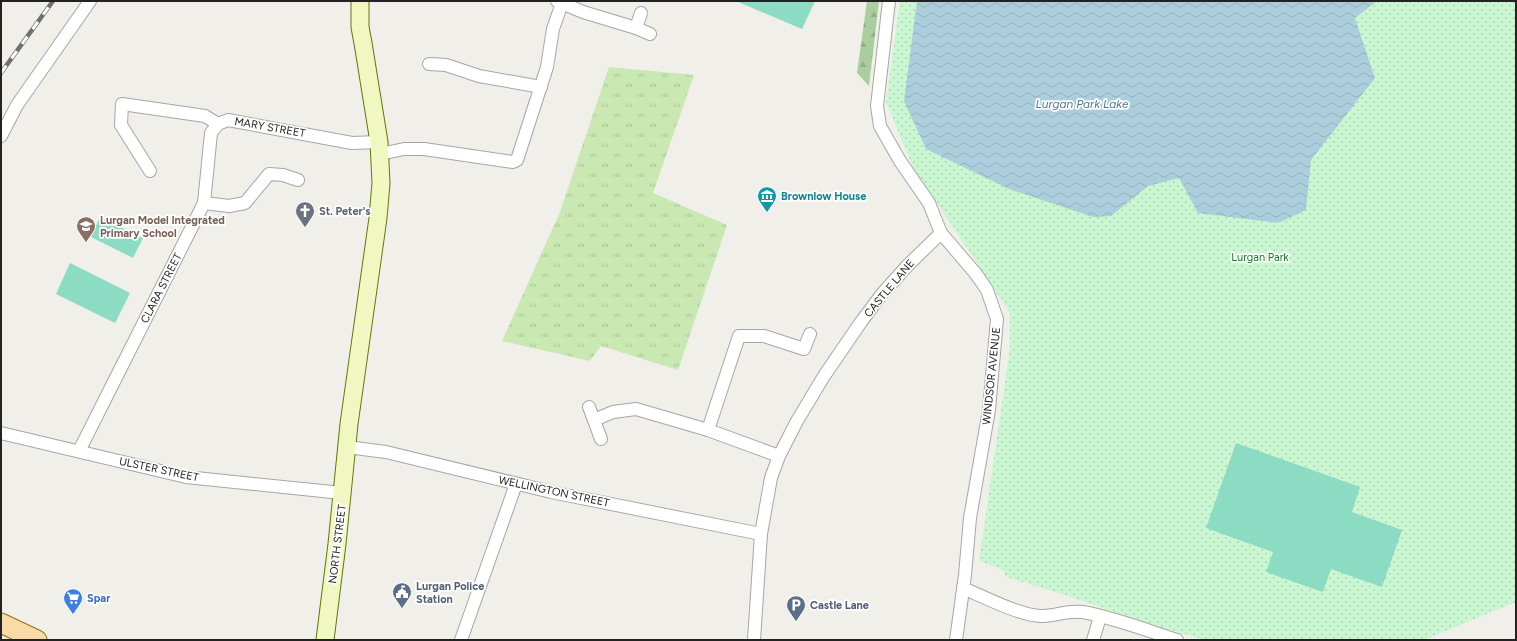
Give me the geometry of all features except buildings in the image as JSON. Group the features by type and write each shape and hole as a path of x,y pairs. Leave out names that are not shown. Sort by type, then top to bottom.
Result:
{"main road":[{"name":"NORTH STREET","path":"325,640 346,448 378,218 381,183 380,148 362,38 360,1"},
{"path":"1,623 37,640"}],"street":[{"path":"1,136 17,105 90,1"},
{"name":"WINDSOR AVENUE","path":"888,1 876,106 880,126 900,161 929,203 940,233 976,274 987,290 998,319 989,410 970,518 956,640"},
{"path":"560,2 583,12 636,28 650,34"},
{"name":"MARY STREET","path":"204,202 211,133 218,124 228,120 380,148 404,150 424,149 513,162 517,160 547,67 553,29 560,2"},
{"path":"636,28 641,13"},
{"path":"429,64 446,65 479,76 541,87"},
{"path":"150,171 121,125 122,104 205,116 218,124"},
{"path":"204,202 229,206 245,203 270,174 283,175 298,180"},
{"name":"CLARA STREET","path":"79,450 204,202"},
{"name":"CASTLE LANE","path":"754,640 761,534 771,478 779,456 824,376 861,322 882,294 940,233"},
{"path":"708,430 739,336 764,336 804,349 810,334"},
{"path":"589,407 601,439"},
{"path":"594,420 613,412 636,409 708,430 779,456"},
{"name":"ULSTER STREET","path":"1,432 186,477 342,493"},
{"name":"WELLINGTON STREET","path":"346,448 386,452 516,484 761,534"},
{"path":"461,640 516,484"},
{"path":"963,588 1026,614 1041,616 1067,611 1083,612 1163,638 1177,640"},
{"path":"1093,640 1100,617"}],"green space":[{"path":"736,1 815,1 802,29"},
{"path":"867,1 879,1 869,86 857,73"},
{"name":"Lurgan Park","path":"900,1 1516,1 1516,602 1424,640 1206,640 1141,622 1074,598 1006,577 1003,570 979,561 1010,347 1010,313 913,167 886,102"},
{"path":"609,67 694,75 653,193 727,225 678,370 601,346 590,361 502,341 560,212"},
{"path":"100,217 143,238 133,258 91,237"},
{"path":"70,263 130,293 115,323 56,294"},
{"path":"1236,443 1360,487 1352,512 1402,530 1382,587 1331,569 1323,592 1266,572 1273,552 1206,528"}],"water":[{"name":"Lurgan Park Lake","path":"917,1 1377,1 1355,18 1375,78 1311,160 1306,210 1278,223 1198,213 1179,178 1148,186 1111,216 1093,217 1009,189 926,149 904,101"}],"railway":[{"path":"1,73 53,1"}],"place":[{"name":"Brownlow House","path":"767,213"},
{"name":"St. Peter's","path":"305,228"},
{"name":"Lurgan Model Integrated Primary School","path":"86,243"},
{"name":"Lurgan Police Station","path":"402,609"},
{"name":"Spar","path":"73,615"},
{"name":"Castle Lane","path":"796,622"}]}
